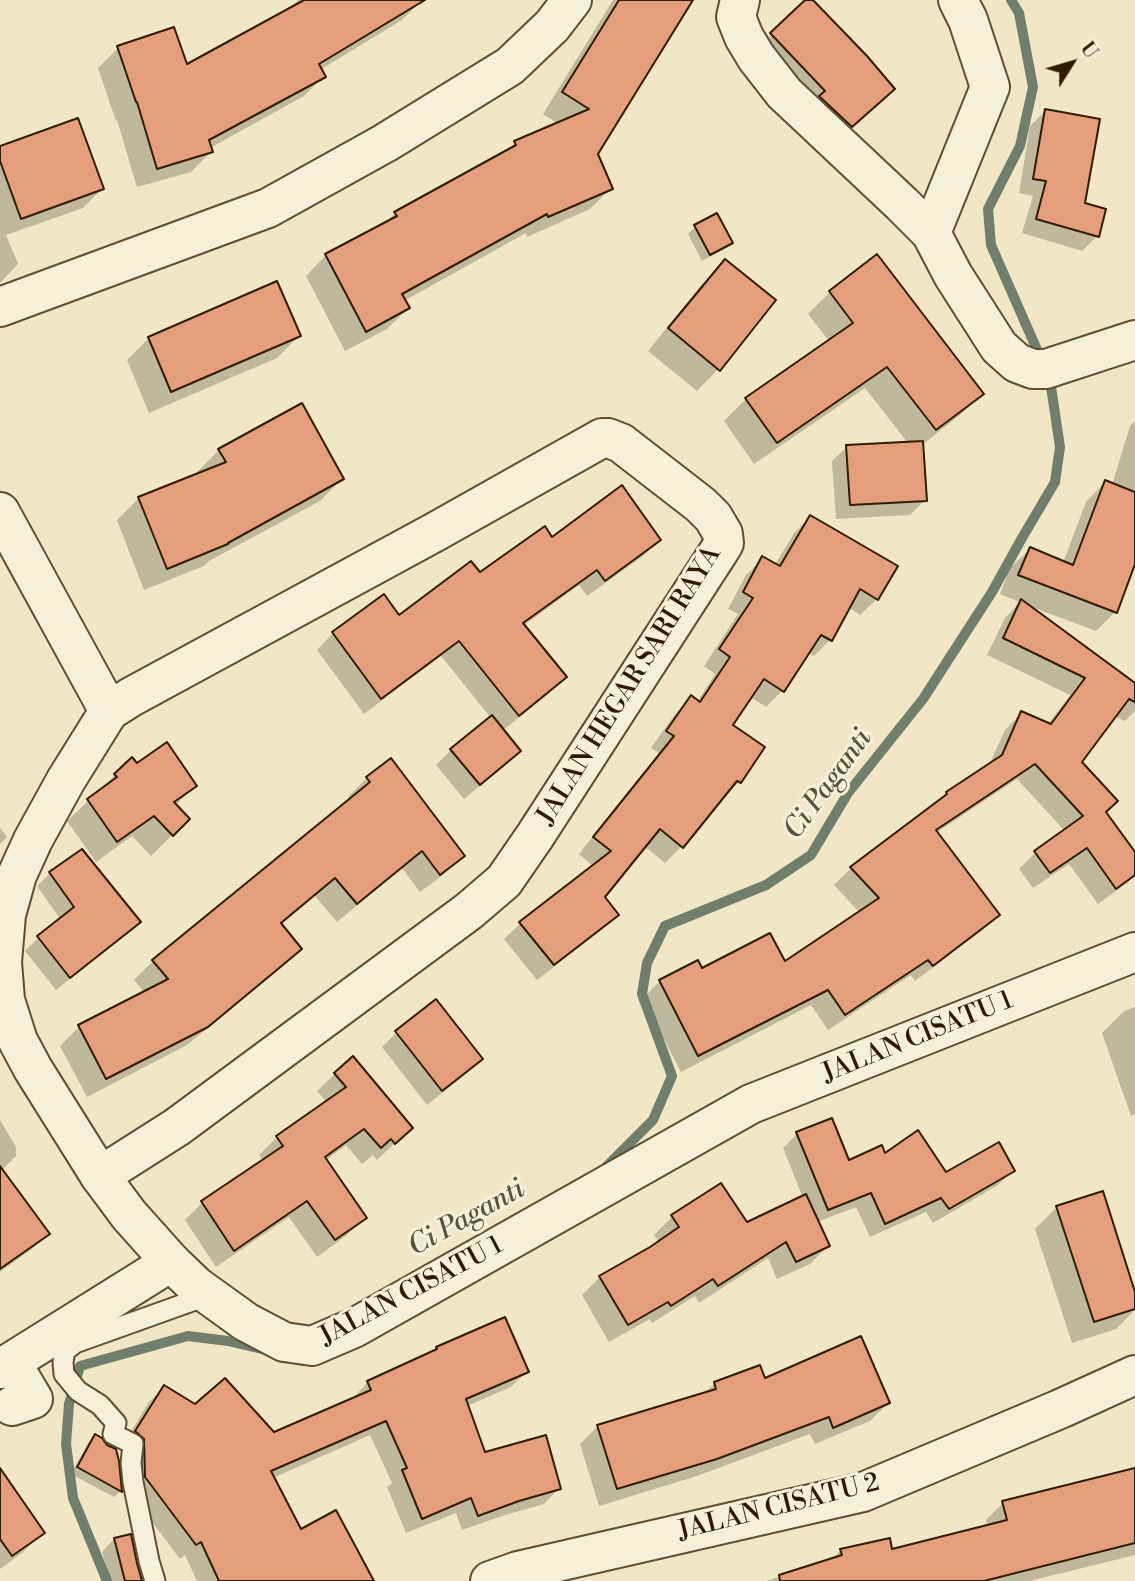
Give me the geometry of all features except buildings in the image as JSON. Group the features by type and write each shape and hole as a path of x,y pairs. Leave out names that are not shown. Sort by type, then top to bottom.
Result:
{"street":[{"path":"0,307 268,208 385,143 510,66 552,26 572,0"},
{"path":"740,0 736,17 756,57 784,93 931,233 953,275 999,347 1017,363 1040,369 1135,340"},
{"path":"931,233 990,87 968,20 958,0"},
{"name":"JALAN HEGAR SARI RAYA","path":"100,1176 177,1127 469,911 504,881 722,548 723,534 713,517 701,505 621,443 602,438 109,711"},
{"path":"0,512 109,711"},
{"name":"JALAN CISATU 1","path":"109,711 66,780 17,875 6,915 2,962 5,1000 18,1041 33,1069 100,1176 130,1216 171,1262 209,1295 246,1322 298,1344 354,1328 751,1104 1135,952"},
{"path":"12,1405 33,1399 6,1365 171,1262"},
{"name":"JALAN CISATU 2","path":"490,1581 519,1571 863,1492 1135,1376"}],"lane":[{"path":"155,1581 133,1482 133,1444 113,1434 116,1423 100,1405 78,1391 64,1374 65,1351 75,1343 209,1295"}],"waterway":[{"name":"Ci Paganti","path":"1011,0 1019,13 1033,87 1020,146 988,209 991,245 1042,361"},
{"name":"Ci Paganti","path":"606,1167 653,1120 672,1076 642,994 647,963 665,926 766,885 811,855 848,793 923,699 992,592 1055,482 1060,447 1048,375"},
{"name":"Ci Paganti","path":"107,1581 73,1498 66,1444 69,1404 80,1366 188,1336 262,1349"}]}
